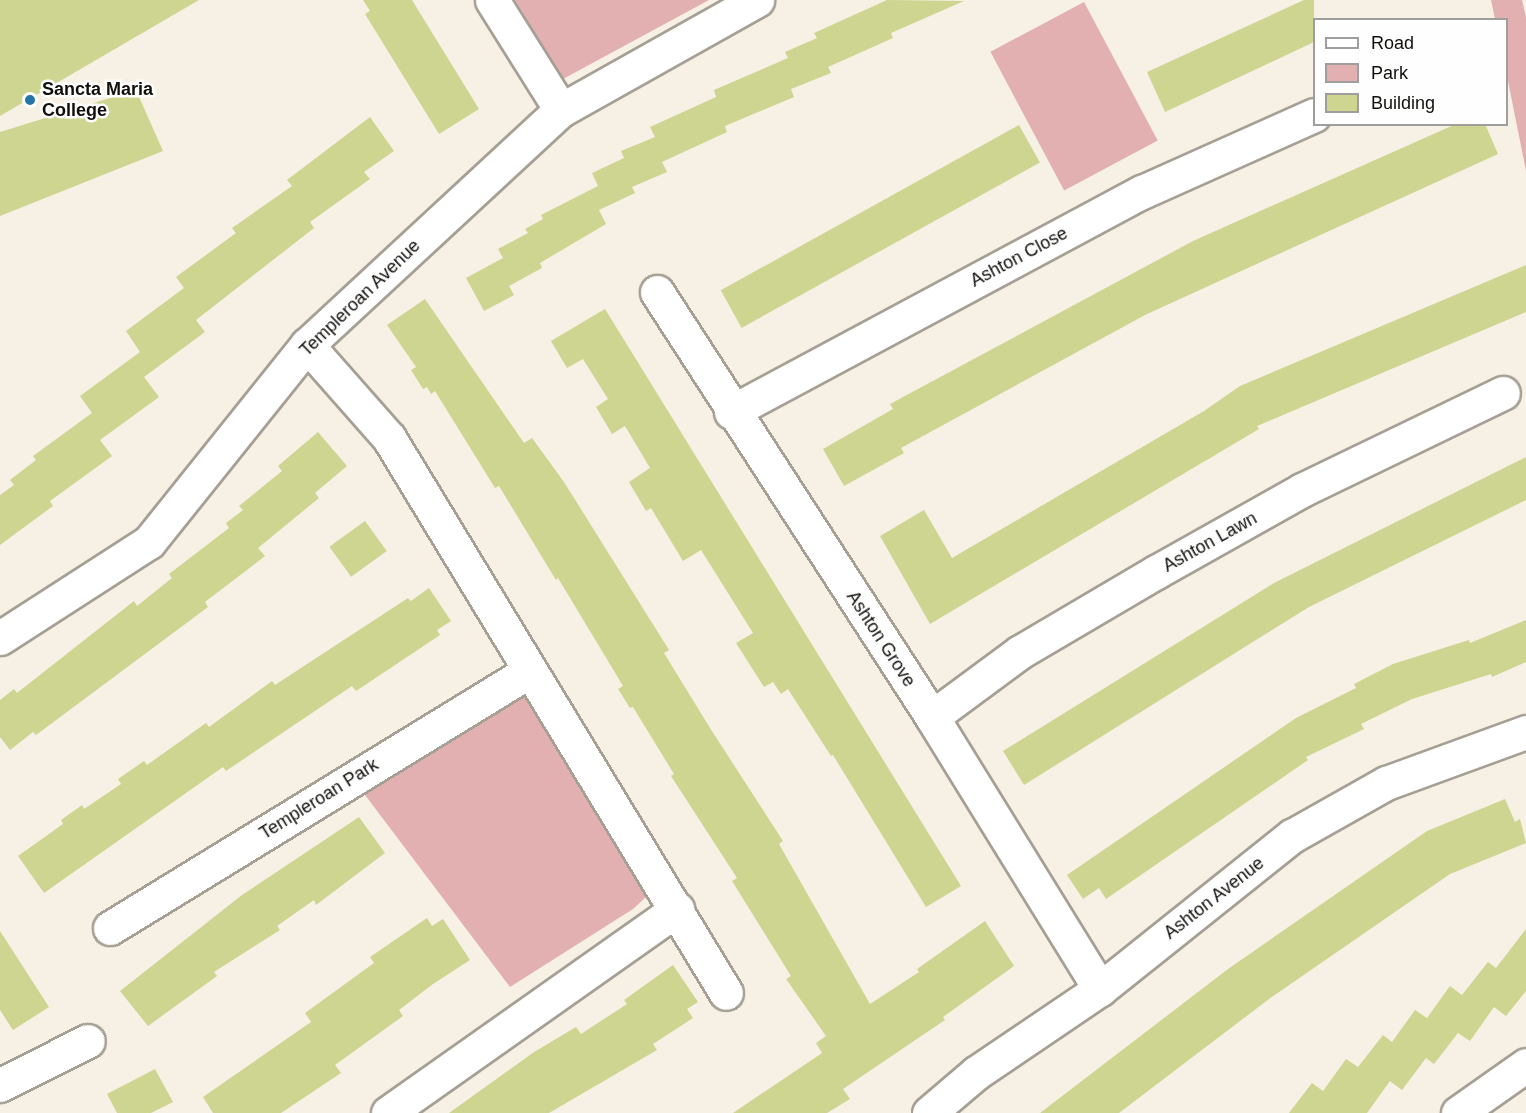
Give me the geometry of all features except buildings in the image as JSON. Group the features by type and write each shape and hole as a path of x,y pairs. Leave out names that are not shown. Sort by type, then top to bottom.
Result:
{"street":[{"path":"492,0 561,110"},
{"name":"Templeroan Avenue","path":"0,638 149,542 307,345 561,110 757,0"},
{"name":"Ashton Close","path":"731,412 1142,192 1313,115"},
{"name":"Ashton Grove","path":"657,292 731,412 932,717 1100,989"},
{"path":"307,345 389,438 726,993"},
{"name":"Ashton Lawn","path":"932,717 1020,652 1156,572 1302,490 1503,393"},
{"name":"Templeroan Park","path":"110,928 529,670"},
{"name":"Ashton Avenue","path":"929,1113 976,1073 1100,989 1292,836 1386,783 1526,732"},
{"path":"388,1113 677,909"},
{"path":"0,1085 88,1041"},
{"path":"1458,1113 1526,1065"}],"green space":[{"path":"515,0 709,0 563,79"},
{"path":"1491,0 1522,0 1526,17 1526,171 1508,81 1508,18 1495,18"},
{"path":"1084,2 1158,141 1064,190 990,52"},
{"path":"520,694 537,702 644,874 646,897 633,909 510,987 359,787"}],"place":[{"name":"Sancta Maria College","path":"30,100"}]}
